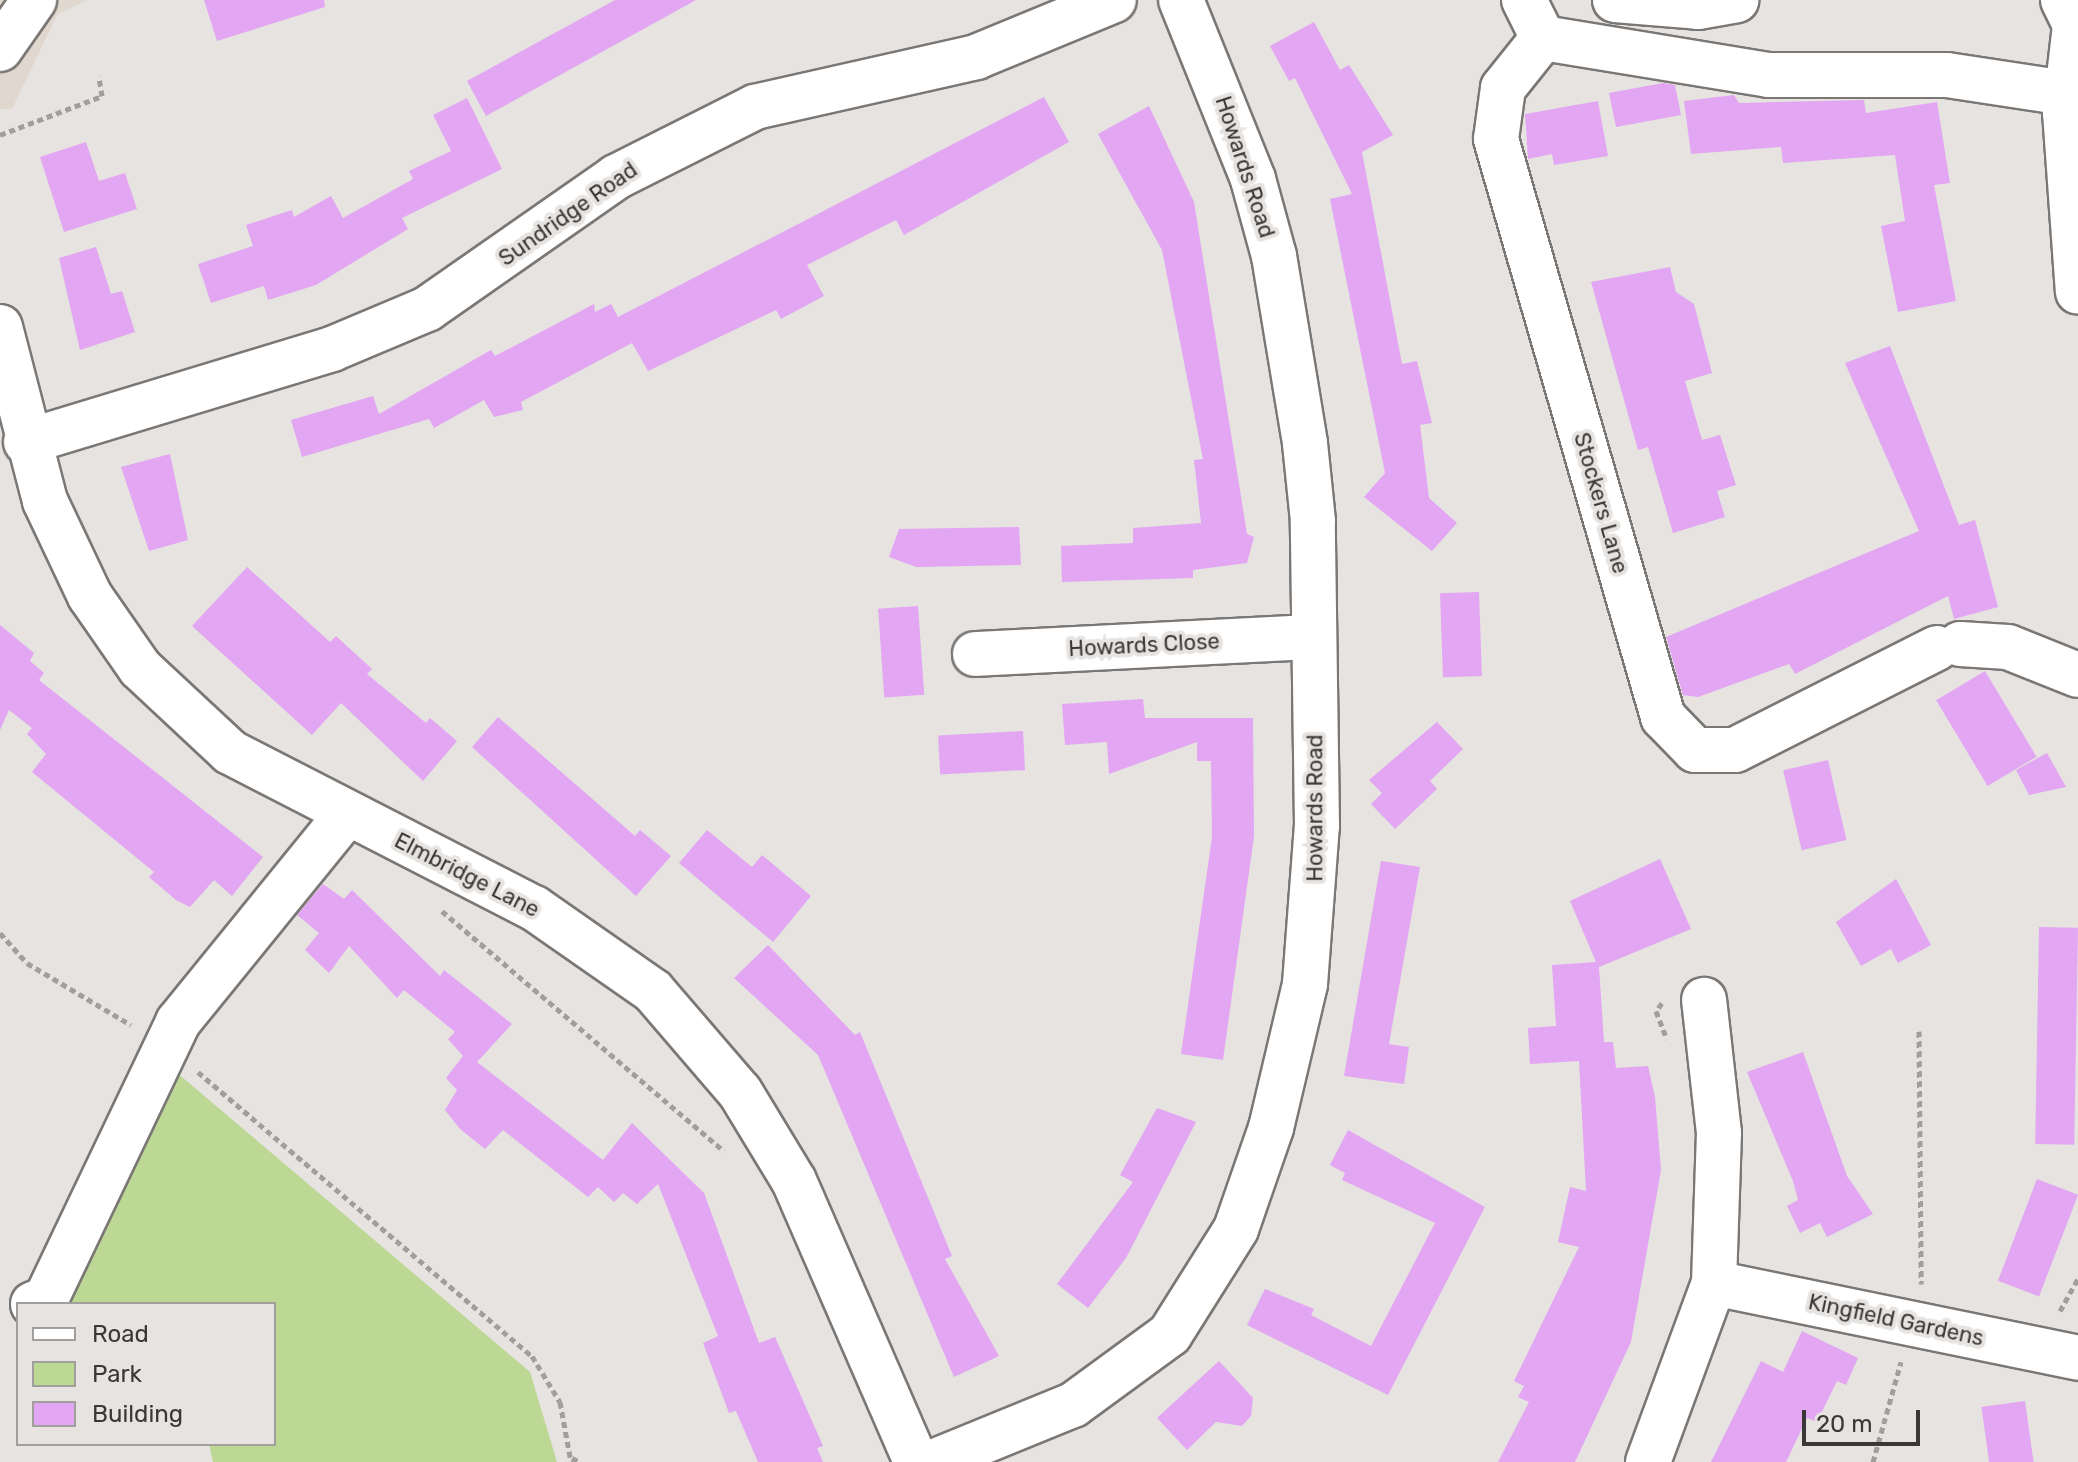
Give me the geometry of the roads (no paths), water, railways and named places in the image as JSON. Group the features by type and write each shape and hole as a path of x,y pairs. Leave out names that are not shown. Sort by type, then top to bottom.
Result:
{"street":[{"path":"0,49 34,0"},
{"name":"Sundridge Road","path":"26,442 332,349 427,309 616,177 741,113 842,82 976,57 1114,0"},
{"name":"Howards Road","path":"933,1462 1073,1405 1126,1373 1170,1334 1236,1229 1271,1128 1305,984 1317,826 1313,521 1274,256 1228,111 1181,0"},
{"path":"1615,0 1698,7 1736,0"},
{"path":"2069,13 2066,93 2078,292"},
{"path":"1534,19 1768,75 1947,75 2066,93"},
{"name":"Stockers Lane","path":"1534,19 1503,88 1496,139 1663,717 1695,750 1735,750 1948,646 2008,647 2078,675"},
{"name":"Elmbridge Lane","path":"0,327 26,442 70,556 140,668 230,752 566,927 683,1022 740,1092 794,1181 916,1462"},
{"name":"Howards Close","path":"975,654 1314,637"},
{"path":"38,1302 46,1299 178,1022 346,815"},
{"path":"1648,1462 1714,1283 1719,1133 1704,1000"},
{"name":"Kingfield Gardens","path":"1714,1283 2078,1358"}]}
